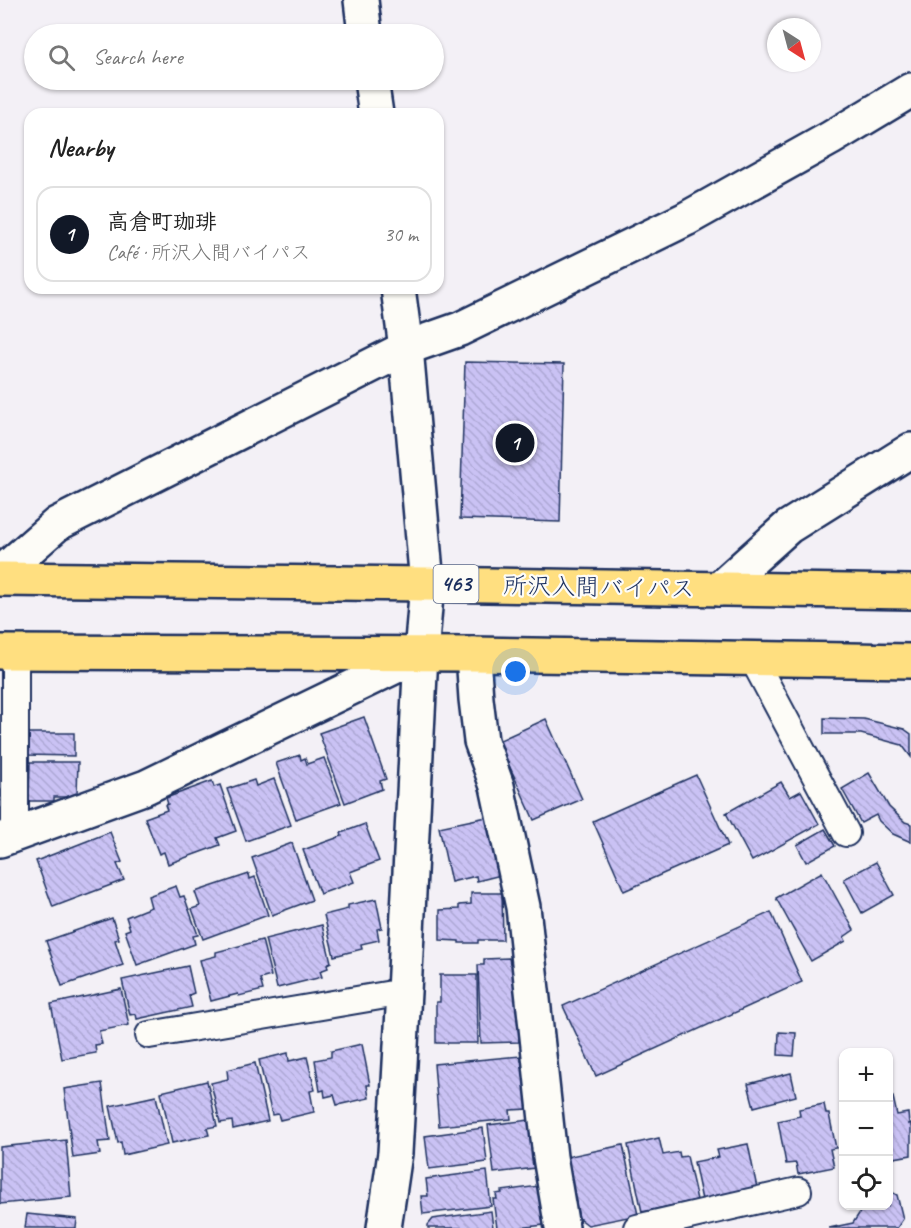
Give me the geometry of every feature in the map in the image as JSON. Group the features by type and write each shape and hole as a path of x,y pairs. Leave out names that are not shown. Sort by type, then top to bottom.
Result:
{"highway":[{"name":"所沢入間バイパス","path":"0,579 911,592"},
{"path":"8,652 473,654 911,662"}],"street":[{"path":"361,0 364,24"},
{"path":"372,90 375,108"},
{"path":"0,574 57,524 406,348 460,329 687,219 911,90"},
{"path":"384,1228 395,1153 421,654 428,584 399,294"},
{"path":"719,589 788,527 911,450"},
{"path":"7,838 146,787 421,654"},
{"path":"473,654 481,741 497,786 523,908 550,1157 562,1228"}],"lane":[{"path":"7,838 8,652"},
{"path":"753,659 846,833"},
{"path":"149,1035 404,992"},
{"path":"637,1228 798,1191"}],"building":[{"path":"465,362 564,364 560,522 460,519"},
{"path":"364,717 386,779 380,781 382,789 345,803 319,733"},
{"path":"824,718 864,719 904,729 911,734 911,757 902,745 861,734 824,734"},
{"path":"546,719 582,799 534,820 498,741"},
{"path":"27,733 74,733 74,756 26,755"},
{"path":"300,755 301,760 305,758 307,764 324,758 341,803 296,819 276,763"},
{"path":"30,762 78,762 77,793 73,797 54,797 54,801 29,801"},
{"path":"869,773 889,807 905,822 911,824 911,842 893,834 876,815 861,823 842,789"},
{"path":"696,775 728,845 624,891 593,821"},
{"path":"274,779 291,825 246,841 227,789 254,780 256,786"},
{"path":"212,781 214,787 220,785 236,831 217,838 220,845 168,864 164,852 159,854 145,818 167,810 166,798"},
{"path":"781,782 790,797 801,791 819,824 752,861 726,813"},
{"path":"487,817 501,875 477,881 476,876 451,882 439,827"},
{"path":"365,824 379,861 350,872 354,882 320,894 303,850 342,836 341,833"},
{"path":"825,829 835,846 806,862 797,845"},
{"path":"110,832 122,862 117,864 124,880 53,907 36,861"},
{"path":"292,843 312,900 272,915 252,858"},
{"path":"876,862 894,895 862,913 844,879"},
{"path":"822,872 854,930 844,937 846,941 811,961 776,898"},
{"path":"249,874 250,879 255,877 268,915 203,939 192,909 200,906 195,892"},
{"path":"176,886 180,897 184,896 198,935 193,936 195,944 137,965 125,931 130,929 126,917 151,907 148,896"},
{"path":"471,893 502,893 503,940 459,943 459,941 440,940 440,910 459,909 459,905 471,904"},
{"path":"376,899 382,928 377,929 379,940 361,944 362,949 334,956 324,915 348,909 348,905"},
{"path":"771,912 802,982 596,1076 563,1006"},
{"path":"112,918 119,939 115,940 123,965 62,986 46,941"},
{"path":"322,925 331,962 327,964 328,968 320,971 322,977 277,988 265,939"},
{"path":"262,940 271,976 260,979 263,990 211,1001 200,960 216,956 216,952"},
{"path":"509,958 510,964 518,964 519,1042 481,1043 478,965 484,965 484,959"},
{"path":"188,966 194,993 189,995 192,1007 137,1019 136,1014 130,1015 122,980"},
{"path":"440,975 477,975 478,1043 436,1043 436,1002 440,1002"},
{"path":"121,989 129,1025 99,1031 102,1044 95,1045 96,1053 62,1059 51,1004"},
{"path":"779,1032 796,1033 794,1056 778,1055"},
{"path":"362,1044 370,1085 367,1085 369,1098 337,1105 334,1095 325,1097 324,1090 320,1091 315,1060 331,1057 331,1051"},
{"path":"288,1053 289,1061 307,1057 315,1090 310,1091 314,1112 280,1120 278,1114 272,1115 259,1060"},
{"path":"521,1056 521,1061 525,1061 529,1109 510,1110 511,1119 439,1126 434,1064"},
{"path":"255,1063 268,1121 233,1129 232,1121 220,1123 211,1083 228,1079 227,1070"},
{"path":"791,1073 796,1096 754,1107 748,1084"},
{"path":"207,1081 217,1126 207,1128 209,1135 172,1143 161,1092"},
{"path":"102,1083 110,1141 98,1142 100,1154 73,1158 64,1089"},
{"path":"156,1096 167,1145 123,1155 110,1106"},
{"path":"893,1097 897,1115 908,1113 909,1124 911,1123 911,1155 893,1158"},
{"path":"824,1104 826,1114 829,1114 836,1148 830,1149 834,1167 798,1174 796,1163 786,1164 778,1121 800,1116 799,1109"},
{"path":"529,1120 535,1168 494,1173 488,1125"},
{"path":"483,1128 487,1162 429,1169 425,1136"},
{"path":"659,1138 663,1155 679,1152 680,1157 687,1156 697,1200 642,1212 628,1145"},
{"path":"66,1140 71,1197 0,1204 0,1147"},
{"path":"748,1144 757,1188 702,1200 694,1162 719,1157 717,1150"},
{"path":"623,1145 638,1215 588,1225 579,1218 566,1157"},
{"path":"487,1171 491,1206 423,1214 421,1196 428,1196 426,1179"},
{"path":"539,1186 544,1225 497,1228 493,1199 497,1199 496,1194 502,1193 501,1191"},
{"path":"893,1193 897,1195 903,1219 897,1228 829,1228 853,1223 861,1210 893,1210"},
{"path":"491,1211 493,1228 428,1228 433,1219"},
{"path":"27,1214 77,1219 76,1228 25,1228"}],"place":[{"name":"高倉町珈琲","path":"515,443"}]}
